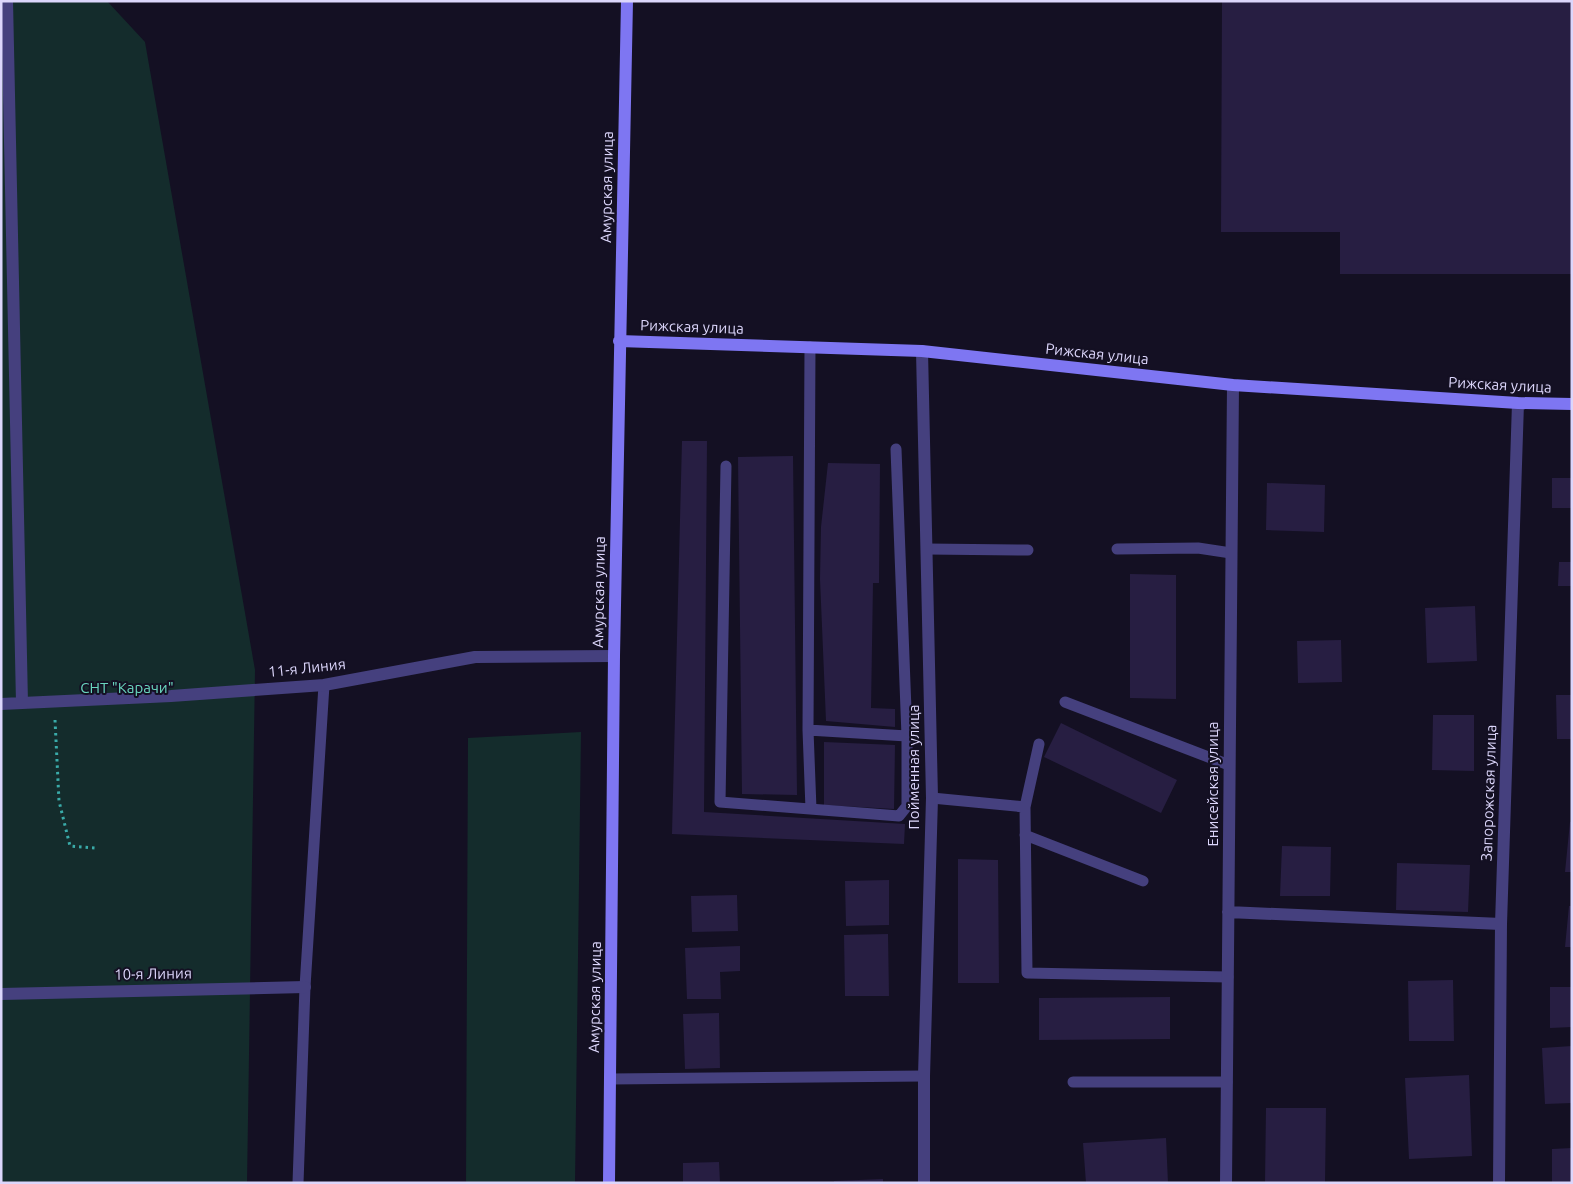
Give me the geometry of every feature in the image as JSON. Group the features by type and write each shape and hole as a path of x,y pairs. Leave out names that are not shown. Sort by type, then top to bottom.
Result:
{"street":[{"path":"7,1 22,704"},
{"name":"Амурская улица","path":"609,1183 614,656 627,1"},
{"name":"Рижская улица","path":"619,341 922,352 1233,385 1518,404 1572,404"},
{"name":"Пойменная улица","path":"922,352 932,798 924,1076 924,1183"},
{"name":"Енисейская улица","path":"1226,1183 1233,385"},
{"name":"Запорожская улица","path":"1499,1183 1501,924 1518,404"},
{"name":"11-я Линия","path":"1,704 324,685 475,657 614,656"},
{"path":"1228,912 1501,924"},
{"name":"10-я Линия","path":"1,994 305,987"}],"lane":[{"path":"810,348 808,730 811,810"},
{"path":"726,466 720,802 899,816 907,806 907,736 896,449"},
{"path":"1117,549 1198,548 1231,553"},
{"path":"927,549 1028,550"},
{"path":"298,1183 305,987 324,685"},
{"path":"1065,702 1229,765"},
{"path":"808,730 907,736"},
{"path":"1039,744 1025,807 1027,973 1228,977"},
{"path":"932,798 1025,807"},
{"path":"1025,835 1142,881"},
{"path":"610,1079 924,1076"},
{"path":"1073,1082 1227,1082"}],"path":[{"path":"54,702 60,801 70,846 96,848"}],"green space":[{"name":"СНТ \"Карачи\"","path":"1,1 107,1 145,42 255,670 247,1183 1,1183"},
{"path":"581,732 575,1183 466,1183 468,738"}],"building":[{"path":"1222,1 1572,1 1572,274 1340,274 1340,232 1221,232"},
{"path":"682,441 707,441 704,812 905,824 904,844 672,834"},
{"path":"793,456 797,795 742,794 738,457"},
{"path":"828,463 880,464 879,583 873,583 871,708 895,709 895,727 826,721 820,579 821,527"},
{"path":"1552,478 1572,478 1572,508 1552,508"},
{"path":"1267,483 1325,485 1324,532 1266,530"},
{"path":"1559,562 1572,562 1572,586 1558,586"},
{"path":"1130,574 1176,575 1176,699 1130,698"},
{"path":"1475,606 1477,661 1427,663 1425,608"},
{"path":"1341,640 1342,682 1298,683 1297,641"},
{"path":"1556,695 1572,695 1572,739 1557,739"},
{"path":"1433,715 1474,715 1474,771 1432,770"},
{"path":"1061,723 1177,780 1161,813 1044,757"},
{"path":"824,742 895,745 894,809 824,805"},
{"path":"1570,822 1572,822 1572,872 1565,872"},
{"path":"1282,846 1331,847 1330,896 1280,896"},
{"path":"958,859 998,860 999,983 958,983"},
{"path":"1397,863 1470,865 1468,912 1396,910"},
{"path":"889,880 889,925 846,926 845,881"},
{"path":"737,895 738,931 692,932 691,896"},
{"path":"1569,906 1572,906 1572,947 1565,947"},
{"path":"888,934 889,996 845,996 844,935"},
{"path":"740,946 740,971 720,972 721,999 687,999 685,948"},
{"path":"1453,980 1454,1041 1409,1041 1408,981"},
{"path":"1550,987 1572,987 1572,1027 1550,1028"},
{"path":"1170,997 1170,1039 1039,1040 1039,998"},
{"path":"719,1013 720,1068 685,1069 683,1014"},
{"path":"1572,1046 1572,1103 1545,1104 1542,1048"},
{"path":"1469,1075 1472,1156 1409,1159 1405,1078"},
{"path":"1266,1108 1326,1108 1325,1183 1265,1183"},
{"path":"1166,1138 1168,1183 1086,1183 1083,1143"},
{"path":"1572,1148 1572,1183 1552,1183 1552,1149"},
{"path":"719,1162 720,1183 683,1183 683,1163"},
{"path":"883,1179 883,1183 834,1183 834,1181"}]}
